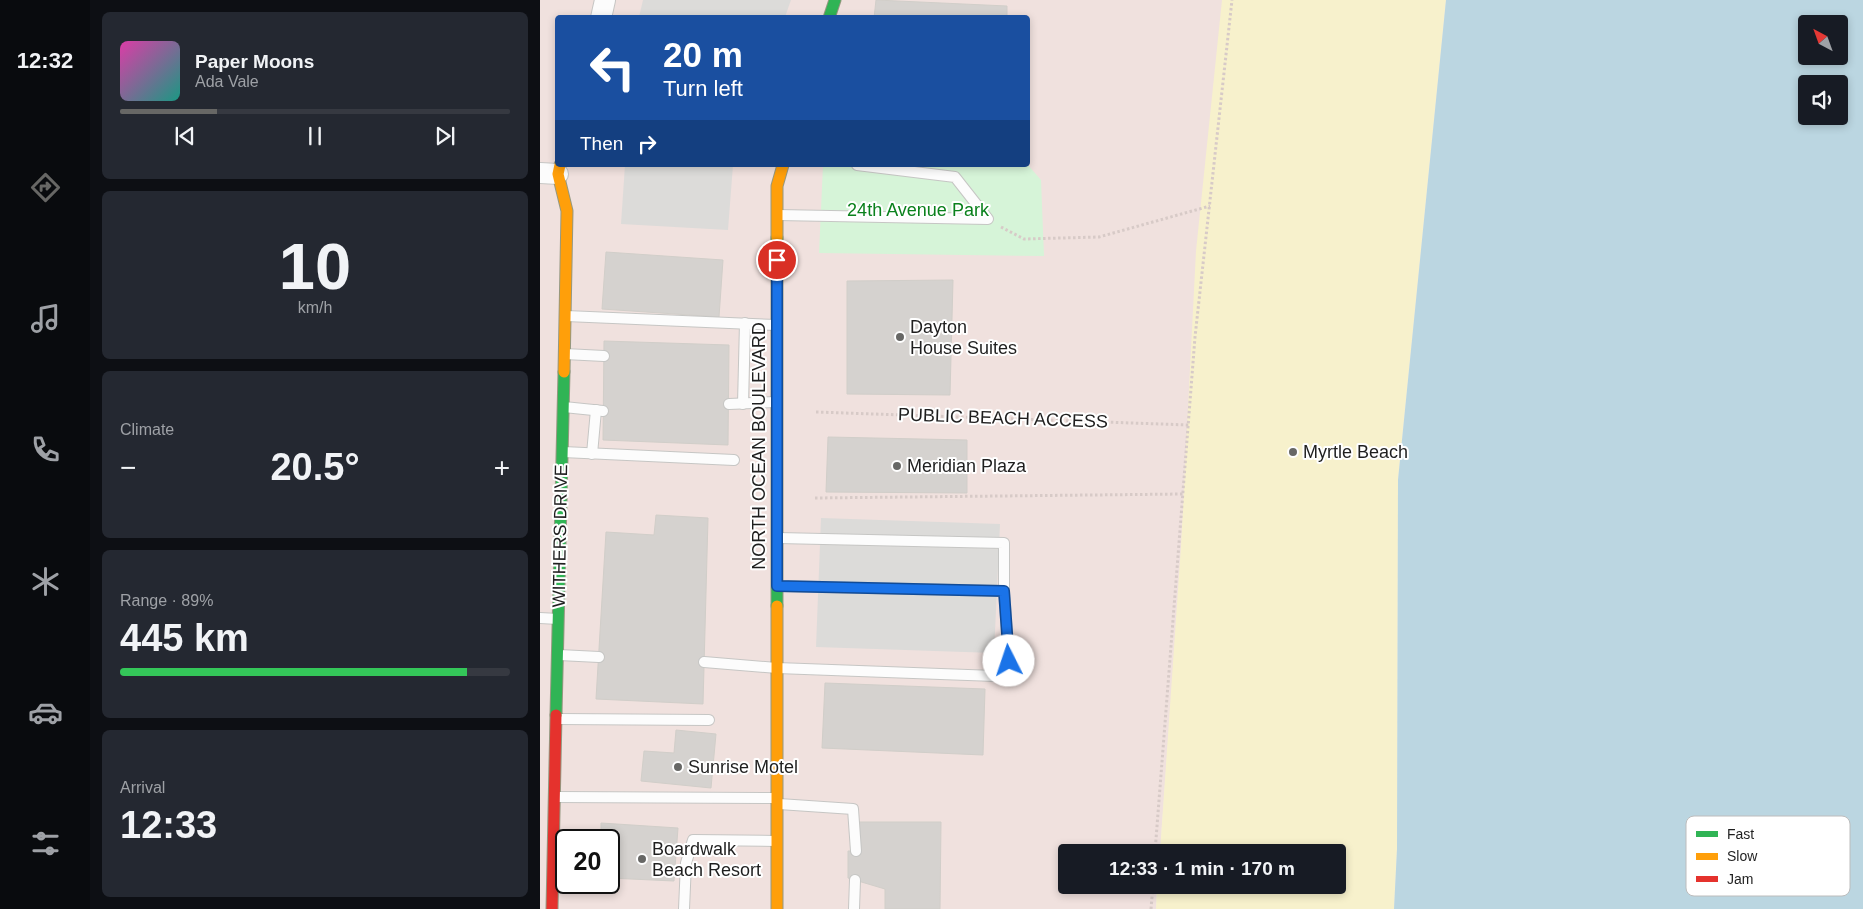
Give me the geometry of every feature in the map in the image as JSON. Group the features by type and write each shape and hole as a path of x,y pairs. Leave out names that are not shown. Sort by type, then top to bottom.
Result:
{"main road":[{"path":"830,15 835,0"},
{"name":"NORTH OCEAN BOULEVARD","path":"777,909 777,186 782,167"},
{"name":"WITHERS DRIVE","path":"552,909 554,797 551,772 557,719 558,655 554,638 559,619 567,211 553,171"}],"street":[{"path":"601,15 605,0"}],"lane":[{"path":"873,167 955,177 988,219"},
{"path":"777,215 988,219"},
{"path":"565,316 777,325"},
{"path":"743,404 745,323"},
{"path":"564,354 604,356"},
{"path":"728,404 777,402"},
{"path":"563,407 599,411 592,454"},
{"path":"562,452 734,460"},
{"path":"704,662 777,668 995,676 1009,661 1004,591 1004,542 777,538"},
{"path":"777,586 1004,591"},
{"path":"540,618 559,619"},
{"path":"558,655 599,657"},
{"path":"557,719 709,720"},
{"path":"554,797 777,801 853,809 856,851"},
{"path":"684,909 686,863 693,840 777,841"},
{"path":"854,909 855,880"},
{"path":"777,909 790,909"}],"path":[{"path":"1156,844 1196,337 1232,0"},
{"path":"988,219 1024,239 1098,237 1210,206"},
{"name":"PUBLIC BEACH ACCESS","path":"816,412 1189,425"},
{"path":"815,498 1183,494"},
{"path":"1151,909 1152,894"}],"shaded area":[{"path":"540,0 1223,0 1161,844 1058,844 1058,894 1157,894 1156,909 540,909"},
{"path":"643,0 791,0 786,15 639,15"},
{"path":"625,167 733,167 728,230 621,224"},
{"path":"821,518 1000,524 994,653 816,647"}],"sand":[{"name":"Myrtle Beach","path":"1222,0 1446,0 1398,480 1397,849 1394,909 1156,909 1157,894 1346,894 1346,844 1161,844 1181,546 1196,251"}],"green space":[{"name":"24th Avenue Park","path":"823,167 1030,167 1041,180 1044,256 819,253"}],"water":[{"path":"1446,0 1863,0 1863,909 1394,909 1397,849 1398,480"}],"building":[{"path":"876,0 1007,6 1007,15 874,15"},
{"path":"606,252 723,260 719,317 602,309"},
{"path":"953,280 950,395 847,394 847,281"},
{"path":"604,341 729,345 728,445 603,440"},
{"name":"Meridian Plaza","path":"828,437 967,440 967,493 826,492"},
{"path":"656,515 708,518 703,704 596,699 606,532 654,535"},
{"path":"825,683 985,689 983,755 822,748"},
{"name":"Sunrise Motel","path":"676,730 716,734 711,788 641,781 644,751 674,753"},
{"path":"858,822 941,822 940,909 885,909 885,889 848,878 848,851 858,851"},
{"name":"Boardwalk Beach Resort","path":"601,823 678,828 674,881 620,879 620,829 601,829"}],"traffic: fast":[{"path":"830,15 835,0"},
{"path":"777,238 777,606"},
{"path":"556,715 564,372"}],"traffic: slow":[{"path":"560,167 558,174 567,211 564,372"},
{"path":"777,238 777,186 782,167"},
{"path":"777,606 777,909"}],"traffic: jam":[{"path":"552,909 556,715"}],"place":[{"name":"Dayton House Suites","path":"900,337"},
{"name":"Myrtle Beach","path":"1293,452"},
{"name":"Meridian Plaza","path":"897,466"},
{"name":"Sunrise Motel","path":"678,767"},
{"name":"Boardwalk Beach Resort","path":"642,859"}],"route":[{"path":"777,260 777,586 1004,591 1009,661"}]}
